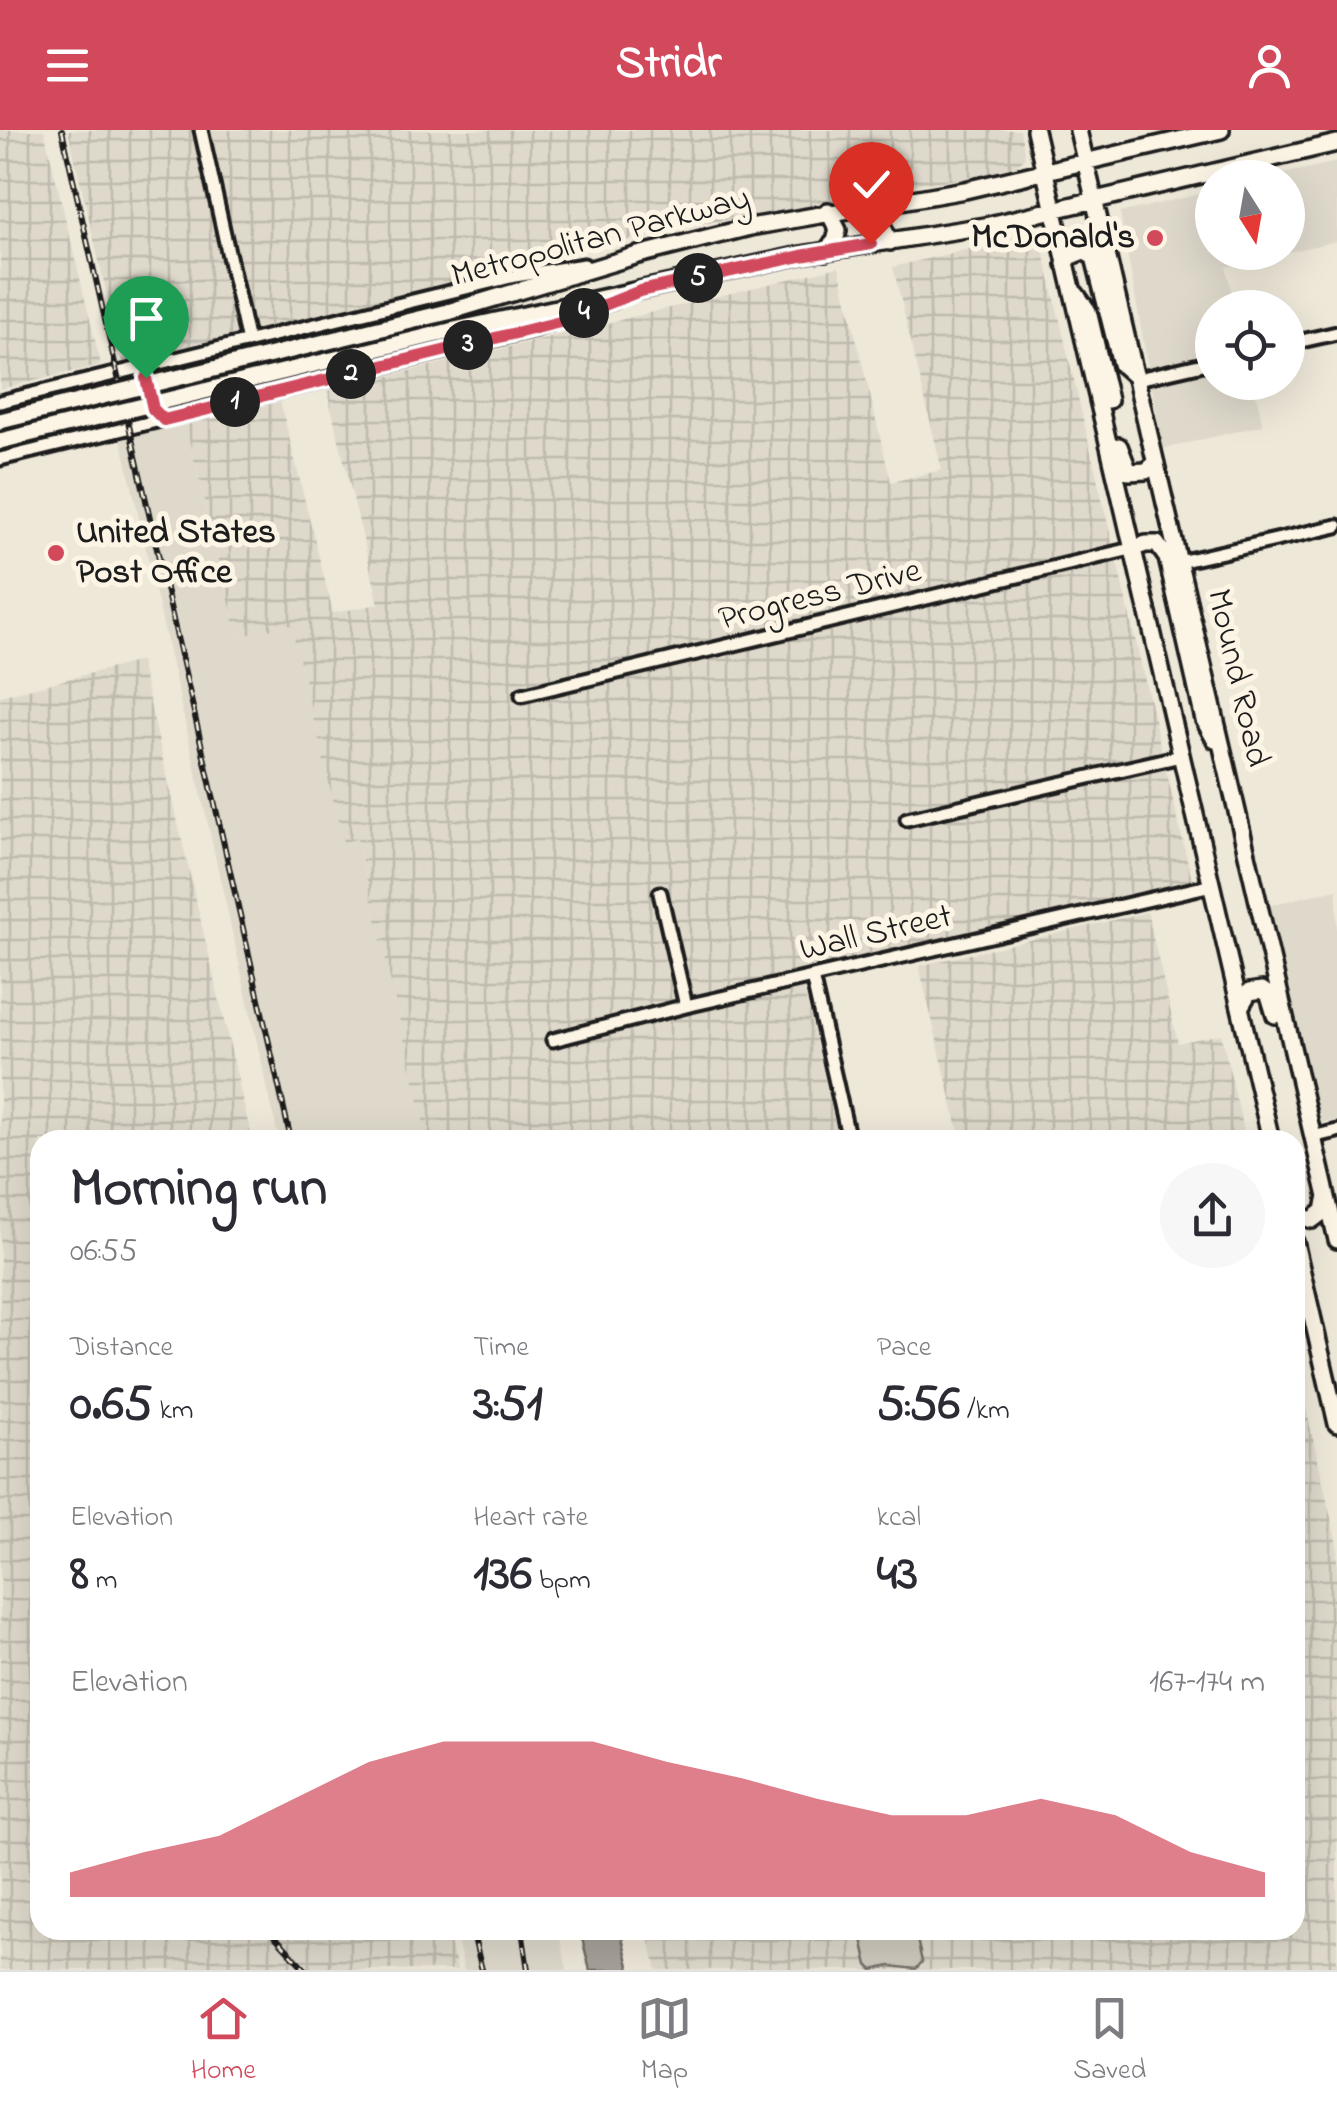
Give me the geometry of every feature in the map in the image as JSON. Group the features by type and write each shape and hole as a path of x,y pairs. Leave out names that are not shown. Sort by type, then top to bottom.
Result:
{"main road":[{"name":"Mound Road","path":"1035,130 1270,1130"},
{"name":"Mound Road","path":"1078,130 1337,1240"},
{"name":"Metropolitan Parkway","path":"0,421 448,312 623,259 740,229 1044,172 1222,130"},
{"name":"Metropolitan Parkway","path":"0,441 450,330 825,252 1053,211 1334,139"},
{"path":"890,242 881,223 894,202"},
{"path":"825,252 835,241 838,230 828,212"},
{"path":"1065,264 1078,252 1088,252 1094,258 1121,364 1138,379"},
{"path":"1068,282 1088,311 1126,469 1140,472 1156,463"},
{"path":"1131,549 1156,544 1167,558 1204,720 1225,756"},
{"path":"1240,1006 1249,992 1262,990 1269,995 1298,1118 1312,1137"},
{"path":"1250,1045 1265,1075 1278,1130"},
{"path":"1305,1218 1312,1220 1324,1211 1327,1197"},
{"path":"1305,1285 1337,1424"}],"street":[{"path":"201,130 248,342"},
{"path":"0,402 515,276 623,259"},
{"path":"0,460 549,325 640,291"},
{"path":"1305,340 1337,333"},
{"path":"151,366 146,378 153,409 164,420"},
{"path":"1138,379 1195,366"},
{"path":"84,382 93,392 100,422 96,437"},
{"path":"1179,562 1337,526"},
{"name":"Progress Drive","path":"522,696 1131,549"},
{"path":"907,820 1181,756"},
{"name":"Wall Street","path":"552,1040 1212,886"},
{"path":"660,894 686,1006"},
{"path":"812,977 847,1130"},
{"path":"1312,1137 1337,1131"}],"shaded area":[{"path":"0,130 44,130 101,365 0,389"},
{"path":"68,130 1020,130 1025,157 1014,168 968,178 874,189 866,198 675,228 124,367"},
{"path":"1337,162 1337,241 1305,248 1305,169"},
{"path":"1195,195 1195,270 1227,270 1231,290 1195,290 1195,400 1257,400 1263,425 1163,449 1120,213"},
{"path":"1039,232 1192,880 800,973 837,1130 426,1130 357,839 343,842 291,625 238,637 185,424 280,401 333,613 379,604 327,391 839,267 891,482 942,470 893,267"},
{"path":"185,424 238,637 291,623 343,841 357,839 427,1130 277,1130 121,438"},
{"path":"140,661 250,1130 30,1130 30,1940 450,1940 457,1970 0,1970 0,696"},
{"path":"1337,889 1337,1120 1321,1123 1270,905"},
{"path":"1147,912 1178,1043 1221,1034 1244,1130 959,1130 919,966"},
{"path":"1305,1403 1337,1545 1337,1970 657,1970 650,1940 1305,1940"},
{"path":"457,1940 560,1940 567,1970 464,1970"},
{"path":"582,1940 622,1940 630,1970 590,1970"},
{"path":"862,1940 917,1940 922,1962 916,1969 890,1966 873,1970 868,1965"}],"railway":[{"path":"62,130 289,1130"},
{"path":"278,1940 306,1970"},
{"path":"474,1940 482,1970"},
{"path":"524,1940 528,1970"}],"place":[{"name":"McDonald's","path":"1155,238"},
{"name":"United States Post Office","path":"56,553"}],"route":[{"path":"146,378 153,409 164,420 564,321 640,291 871,244"}]}
